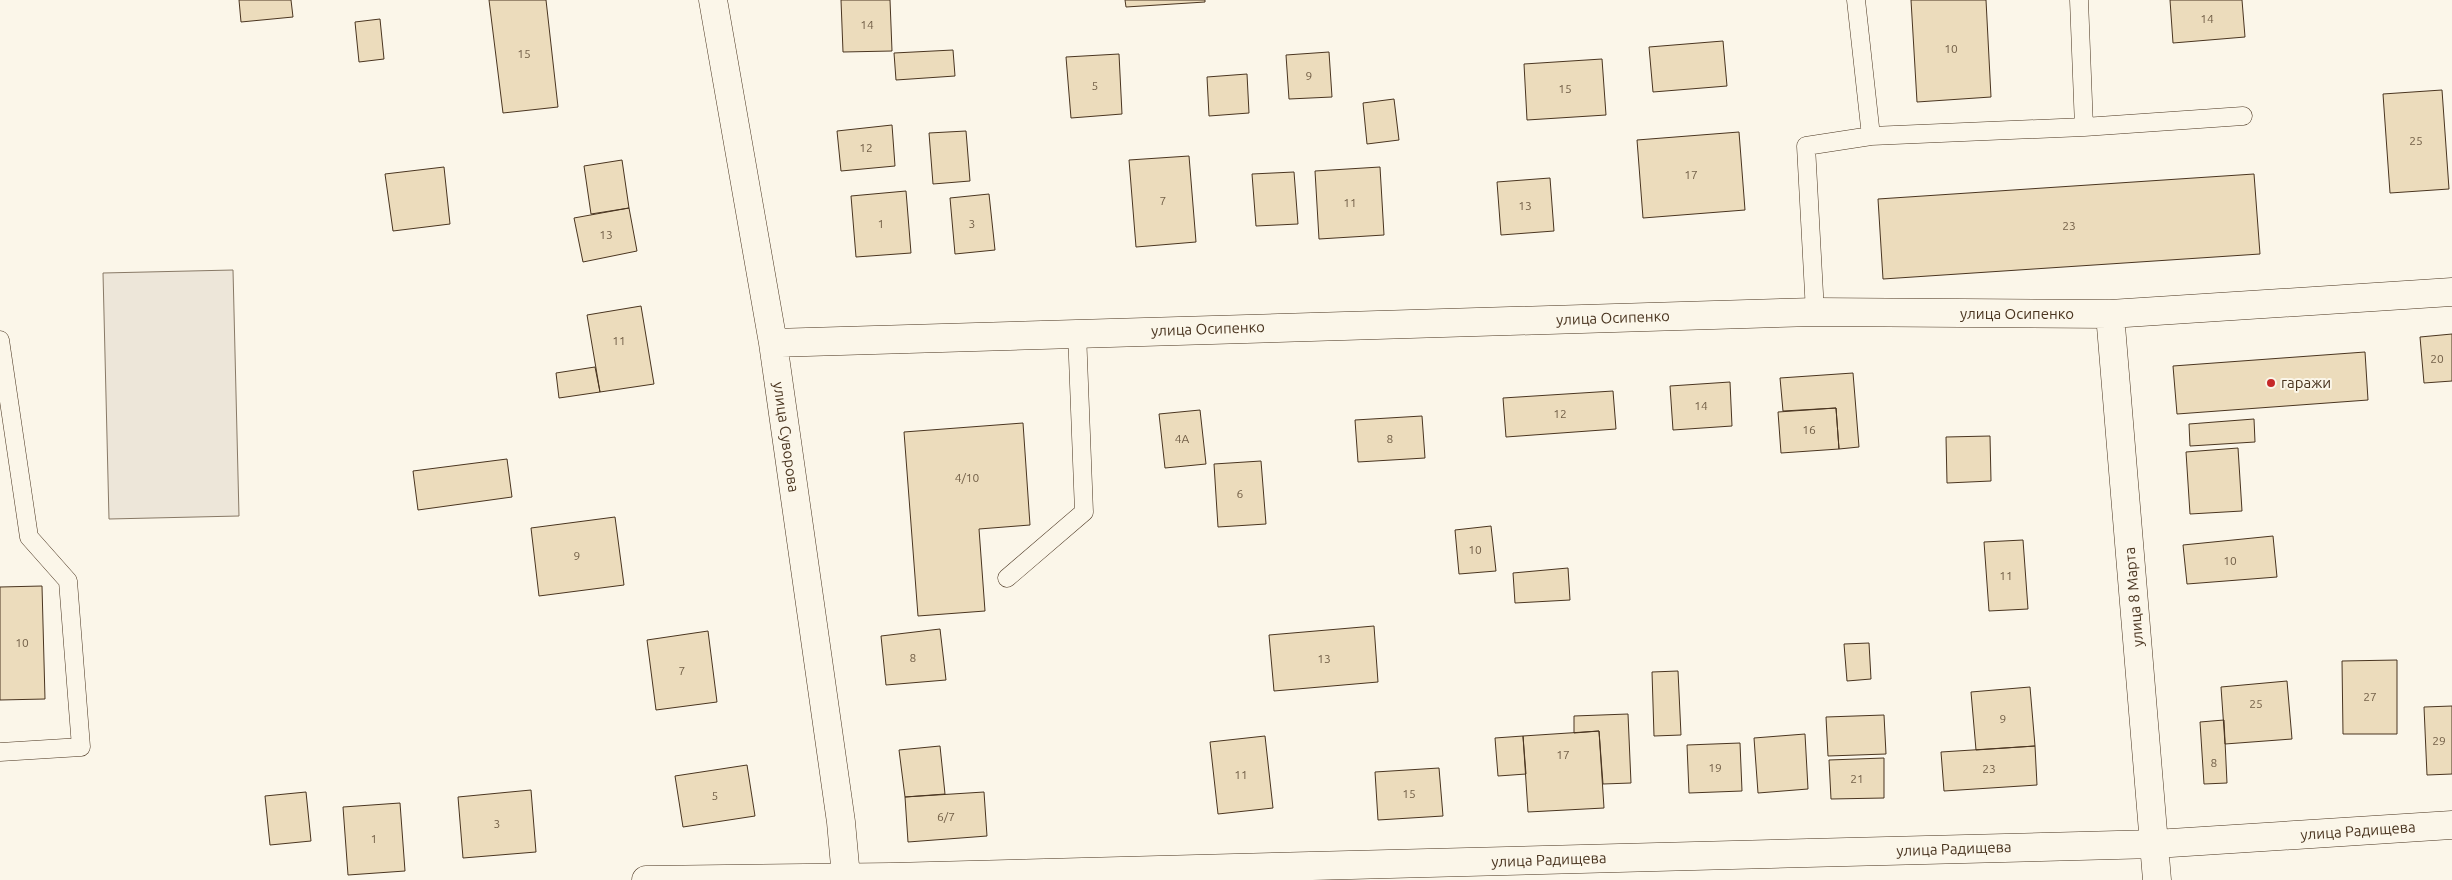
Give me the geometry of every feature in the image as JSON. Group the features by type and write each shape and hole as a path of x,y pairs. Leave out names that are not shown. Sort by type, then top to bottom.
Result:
{"street":[{"name":"улица Суворова","path":"713,0 773,343 841,822 846,877"},
{"name":"улица Осипенко","path":"773,343 1077,332 1815,312 2110,314 2452,292"},
{"name":"улица 8 Марта","path":"2110,314 2157,880"},
{"name":"улица Радищева","path":"646,880 846,877 891,879 2154,844 2452,825"}],"lane":[{"path":"1856,0 1871,136"},
{"path":"2079,0 2084,127"},
{"path":"1815,312 1806,146 1871,136 2084,127 2243,116"},
{"path":"1007,578 1084,512 1077,332"},
{"path":"0,340 29,537 68,581 81,747 0,752"}],"shaded area":[{"path":"233,270 239,516 109,519 103,273"}],"building":[{"path":"239,0 291,0 293,17 241,22"},
{"path":"489,0 546,0 558,107 503,113"},
{"path":"841,0 890,0 892,51 843,52"},
{"path":"1125,0 1205,0 1205,2 1126,7"},
{"path":"1911,0 1986,0 1991,97 1917,102"},
{"path":"2170,0 2242,0 2245,37 2173,43"},
{"path":"380,19 384,59 359,62 355,22"},
{"path":"1723,41 1727,86 1653,92 1649,47"},
{"path":"953,50 955,76 896,80 894,53"},
{"path":"1329,52 1332,97 1289,99 1286,55"},
{"path":"1119,54 1122,114 1071,118 1066,57"},
{"path":"1602,59 1606,115 1527,120 1524,64"},
{"path":"1247,74 1249,113 1209,116 1207,77"},
{"path":"2442,90 2449,189 2390,193 2383,94"},
{"path":"1394,99 1399,140 1367,144 1363,103"},
{"path":"892,125 895,166 841,171 837,131"},
{"path":"966,131 970,181 933,184 929,133"},
{"path":"1739,132 1745,210 1643,218 1637,140"},
{"path":"1189,156 1196,242 1136,247 1129,160"},
{"path":"622,160 629,208 591,214 584,166"},
{"path":"444,167 450,224 393,231 385,174"},
{"path":"1380,167 1384,235 1319,239 1315,171"},
{"path":"1294,172 1298,224 1256,226 1252,174"},
{"path":"2254,174 2260,254 1883,279 1878,199"},
{"path":"1550,178 1554,231 1501,235 1497,182"},
{"path":"906,191 911,253 856,257 851,196"},
{"path":"989,194 995,250 955,254 950,198"},
{"path":"629,208 637,251 583,262 574,218"},
{"path":"641,306 654,384 600,392 587,315"},
{"path":"2452,334 2452,381 2424,383 2420,337"},
{"name":"гаражи","path":"2365,352 2368,400 2177,414 2173,366"},
{"path":"595,367 600,392 559,398 556,373"},
{"path":"1853,373 1859,447 1839,449 1836,408 1783,411 1780,378"},
{"path":"1730,382 1732,426 1673,430 1670,386"},
{"path":"1613,391 1616,429 1506,437 1503,398"},
{"path":"1836,408 1839,449 1781,453 1778,412"},
{"path":"1200,410 1206,464 1165,468 1159,414"},
{"path":"1422,416 1425,458 1358,462 1355,420"},
{"path":"2254,419 2255,442 2190,446 2189,424"},
{"path":"1023,423 1030,525 979,529 985,611 918,616 904,432"},
{"path":"1990,436 1991,481 1947,483 1946,437"},
{"path":"2238,448 2242,511 2190,514 2186,452"},
{"path":"507,459 512,497 418,510 413,471"},
{"path":"1261,461 1266,524 1218,527 1214,464"},
{"path":"615,517 624,585 539,596 531,528"},
{"path":"1491,526 1496,571 1459,574 1455,530"},
{"path":"2273,536 2277,577 2187,584 2183,545"},
{"path":"2023,540 2028,609 1989,611 1984,542"},
{"path":"1568,568 1570,600 1515,603 1513,573"},
{"path":"42,586 45,699 0,700 0,587"},
{"path":"1374,626 1378,682 1274,691 1269,635"},
{"path":"940,629 946,680 886,685 881,636"},
{"path":"708,631 717,702 656,710 647,640"},
{"path":"1869,643 1871,679 1847,681 1844,644"},
{"path":"2397,660 2397,734 2343,734 2342,661"},
{"path":"1678,671 1681,735 1654,736 1652,672"},
{"path":"2287,681 2292,739 2225,744 2221,687"},
{"path":"2030,687 2035,746 1976,750 1971,692"},
{"path":"2452,706 2452,774 2427,775 2424,707"},
{"path":"1628,714 1631,783 1603,784 1599,731 1574,733 1574,716"},
{"path":"1884,715 1886,754 1828,756 1826,717"},
{"path":"2224,720 2227,783 2204,784 2200,722"},
{"path":"1599,731 1604,808 1528,812 1523,736"},
{"path":"1805,734 1808,789 1758,793 1754,738"},
{"path":"1265,736 1273,808 1218,814 1210,742"},
{"path":"1523,736 1526,774 1498,776 1495,738"},
{"path":"1740,743 1742,791 1689,793 1687,745"},
{"path":"940,746 945,794 905,797 899,750"},
{"path":"2035,746 2037,785 1944,791 1941,752"},
{"path":"1884,758 1884,798 1831,799 1829,760"},
{"path":"747,765 755,816 683,827 675,776"},
{"path":"1439,768 1443,816 1378,820 1375,772"},
{"path":"531,790 536,852 463,858 458,797"},
{"path":"306,792 311,841 270,845 265,796"},
{"path":"984,792 987,836 908,842 905,797"},
{"path":"400,803 405,871 348,875 343,807"}],"place":[{"name":"гаражи","path":"2271,383"}]}
